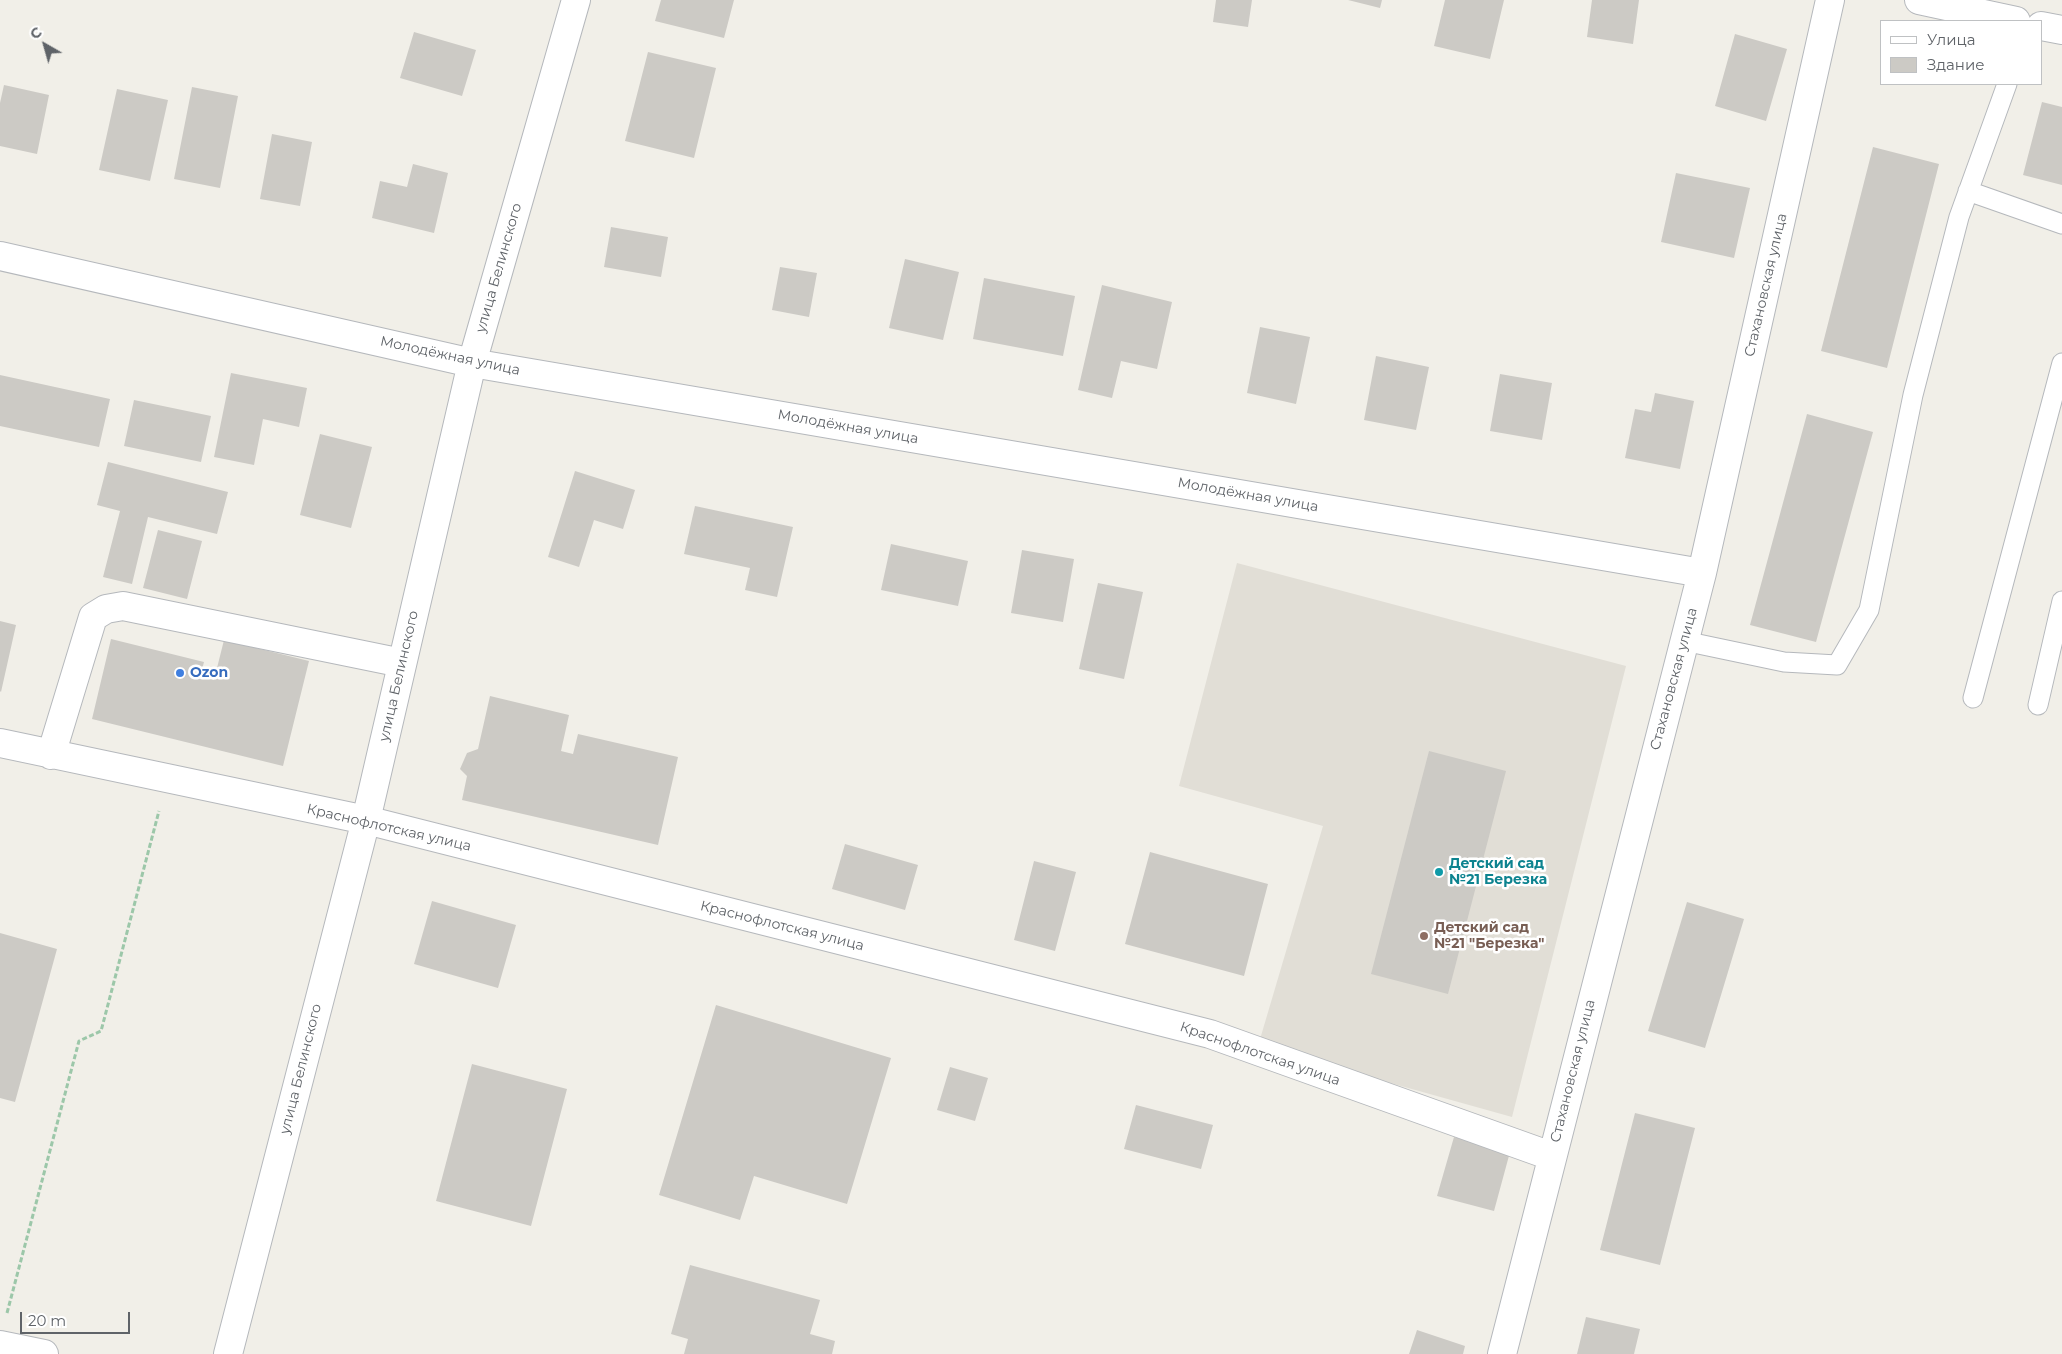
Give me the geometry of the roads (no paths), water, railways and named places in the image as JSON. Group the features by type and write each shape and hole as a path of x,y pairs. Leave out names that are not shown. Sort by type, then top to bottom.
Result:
{"street":[{"name":"улица Белинского","path":"228,1354 366,820 472,363 576,0"},
{"name":"Стахановская улица","path":"1502,1354 1551,1156 1702,572 1830,0"},
{"path":"1919,0 2011,20"},
{"path":"2042,26 2062,30"},
{"name":"Молодёжная улица","path":"0,256 472,363 1702,572"},
{"path":"52,755 93,617 106,609 123,606 402,663"},
{"name":"Краснофлотская улица","path":"0,743 366,820 1210,1034 1551,1156"},
{"path":"3,1332 44,1354"}],"lane":[{"path":"1684,641 1784,662 1837,665 1869,610 1913,395 1959,217 2007,85"},
{"path":"1968,191 2062,224"},
{"path":"1973,698 2062,363"},
{"path":"2038,705 2062,601"}],"place":[{"name":"Ozon","path":"180,673"},
{"name":"Детский сад №21 Березка","path":"1439,872"},
{"name":"Детский сад №21 \"Березка\"","path":"1424,936"}]}
